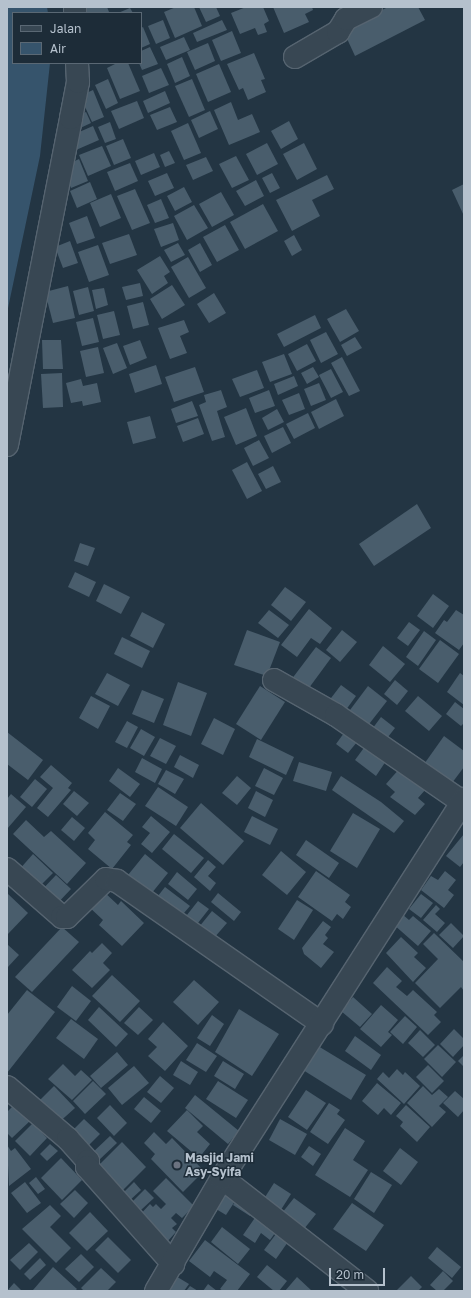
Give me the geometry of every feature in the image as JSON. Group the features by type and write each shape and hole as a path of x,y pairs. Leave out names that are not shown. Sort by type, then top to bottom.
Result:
{"street":[{"path":"295,57 338,32 343,13 371,7"},
{"path":"7,444 78,82 77,64"},
{"path":"156,1291 222,1178 461,811 336,715 274,680"},
{"path":"7,869 56,913 67,917 106,879 117,880 322,1024"},
{"path":"7,1087 68,1139 88,1161 87,1167 173,1264"},
{"path":"222,1178 367,1291"}],"water":[{"path":"7,7 47,7 48,12 12,12 12,64 50,64 40,156 7,313"}],"building":[{"path":"78,7 107,7 109,12 81,12"},
{"path":"176,7 194,7 202,26 175,38 164,12"},
{"path":"199,7 216,7 220,16 206,22"},
{"path":"246,7 263,7 269,21 264,24 267,32 258,35 255,28 240,34 231,13"},
{"path":"273,7 312,7 313,10 305,14 309,22 284,33"},
{"path":"388,7 418,7 425,20 355,56 343,30"},
{"path":"130,8 132,12 120,12"},
{"path":"163,20 170,38 156,44 148,26"},
{"path":"222,20 227,30 197,42 193,33"},
{"path":"142,28 150,44 142,48"},
{"path":"232,31 241,53 221,61 212,40"},
{"path":"184,37 190,50 166,60 160,47"},
{"path":"208,43 215,61 195,70 187,52"},
{"path":"150,47 158,64 142,70 139,64 142,64 142,51"},
{"path":"254,53 265,79 261,80 266,92 248,100 243,88 239,90 227,64"},
{"path":"182,57 190,76 175,83 167,64"},
{"path":"115,64 128,64 140,91 120,99 107,68"},
{"path":"219,64 231,92 208,102 196,74"},
{"path":"161,68 169,85 149,93 142,76"},
{"path":"108,79 118,103 106,109 95,85"},
{"path":"192,79 205,110 189,117 175,86"},
{"path":"93,90 104,117 92,122 80,96"},
{"path":"165,91 170,103 148,113 143,101"},
{"path":"137,101 144,118 119,129 111,111"},
{"path":"231,102 238,120 252,114 260,132 229,145 214,110"},
{"path":"170,107 177,122 157,130 150,115"},
{"path":"210,111 218,129 199,138 191,120"},
{"path":"86,112 91,123 76,130 71,118"},
{"path":"289,121 298,139 281,149 271,131"},
{"path":"110,122 116,139 105,143 98,127"},
{"path":"188,123 201,153 184,160 171,131"},
{"path":"93,126 99,140 76,150 70,136"},
{"path":"123,139 131,158 114,165 106,146"},
{"path":"267,143 278,164 257,175 246,154"},
{"path":"304,143 317,169 297,180 283,154"},
{"path":"102,146 111,166 88,176 79,155"},
{"path":"169,151 175,163 165,167 160,155"},
{"path":"154,153 160,167 141,175 135,161"},
{"path":"236,156 249,180 232,188 219,164"},
{"path":"206,157 213,171 193,180 186,165"},
{"path":"79,159 88,181 71,188 62,167"},
{"path":"130,163 138,181 115,191 107,172"},
{"path":"167,173 174,188 155,196 148,181"},
{"path":"272,173 280,188 270,193 262,178"},
{"path":"327,175 334,189 312,200 320,216 292,231 276,200"},
{"path":"256,180 264,196 245,206 236,191"},
{"path":"90,182 97,199 77,208 70,191"},
{"path":"464,184 464,216 452,190"},
{"path":"184,187 192,202 175,211 167,196"},
{"path":"135,189 150,223 132,230 117,196"},
{"path":"221,192 234,215 212,227 199,204"},
{"path":"111,194 121,218 100,227 90,203"},
{"path":"161,199 169,218 155,223 147,205"},
{"path":"263,204 278,231 245,249 230,222"},
{"path":"194,205 208,228 187,240 174,216"},
{"path":"87,216 95,238 77,244 69,223"},
{"path":"173,223 179,240 161,247 154,229"},
{"path":"225,225 239,250 217,262 203,237"},
{"path":"129,234 137,255 110,264 102,243"},
{"path":"294,235 302,250 292,256 284,241"},
{"path":"70,241 78,263 63,268 55,247"},
{"path":"178,243 185,255 171,262 164,250"},
{"path":"200,243 212,265 200,272 188,250"},
{"path":"98,245 109,275 89,282 78,252"},
{"path":"160,256 170,272 164,276 168,283 152,294 137,270"},
{"path":"188,257 206,288 189,298 171,267"},
{"path":"140,283 143,296 126,300 122,287"},
{"path":"172,285 185,305 162,319 150,299"},
{"path":"68,286 75,318 53,323 45,292"},
{"path":"88,287 94,311 79,315 73,291"},
{"path":"104,288 108,305 96,309 92,290"},
{"path":"214,293 226,313 209,323 197,304"},
{"path":"143,302 149,325 133,329 127,306"},
{"path":"346,309 359,331 340,342 327,319"},
{"path":"114,311 120,335 103,339 97,315"},
{"path":"315,315 321,328 284,347 277,334"},
{"path":"93,318 99,342 82,346 76,322"},
{"path":"184,320 189,332 180,336 187,353 170,359 158,328"},
{"path":"326,332 338,354 321,363 310,340"},
{"path":"355,337 362,348 347,356 341,345"},
{"path":"42,340 61,340 63,369 43,369"},
{"path":"140,340 147,358 130,365 123,346"},
{"path":"117,343 127,368 113,374 103,348"},
{"path":"307,344 316,361 297,371 288,354"},
{"path":"98,347 104,373 86,377 80,351"},
{"path":"284,354 292,374 270,382 262,362"},
{"path":"342,357 360,391 349,396 331,363"},
{"path":"156,365 162,384 135,393 129,374"},
{"path":"195,367 204,392 174,402 165,377"},
{"path":"313,367 319,377 307,384 301,373"},
{"path":"331,369 343,392 331,398 319,375"},
{"path":"257,370 264,388 240,397 232,379"},
{"path":"62,373 63,407 43,408 41,374"},
{"path":"294,376 298,386 278,395 274,384"},
{"path":"81,379 83,386 97,383 101,402 83,406 82,401 71,403 66,383"},
{"path":"319,383 326,400 311,406 304,389"},
{"path":"221,390 227,407 217,411 225,437 212,441 199,405 206,402 204,395"},
{"path":"269,390 275,406 255,413 249,398"},
{"path":"299,393 305,409 289,415 282,400"},
{"path":"336,399 344,416 319,429 311,412"},
{"path":"192,401 198,416 176,423 171,409"},
{"path":"246,408 257,436 236,445 224,417"},
{"path":"277,409 284,422 268,430 262,418"},
{"path":"308,413 315,428 294,439 286,424"},
{"path":"150,416 156,438 133,444 127,422"},
{"path":"198,418 204,434 183,442 177,426"},
{"path":"283,427 291,443 272,453 264,436"},
{"path":"259,440 269,458 253,466 244,448"},
{"path":"247,462 262,491 247,499 232,470"},
{"path":"273,466 281,482 266,489 258,474"},
{"path":"417,504 431,528 374,566 359,544"},
{"path":"80,543 95,548 88,566 74,561"},
{"path":"75,572 96,582 89,597 68,587"},
{"path":"104,584 130,597 121,614 96,601"},
{"path":"285,587 306,602 291,621 271,605"},
{"path":"433,594 449,606 433,628 417,616"},
{"path":"309,609 332,628 320,644 311,638 297,657 281,645"},
{"path":"269,610 289,625 278,638 258,623"},
{"path":"456,610 464,615 464,643 459,650 435,633 444,620 447,622"},
{"path":"142,612 165,624 153,648 130,636"},
{"path":"409,622 420,630 408,646 397,638"},
{"path":"247,630 280,642 267,676 234,665"},
{"path":"342,630 357,642 340,662 326,650"},
{"path":"424,631 436,640 418,666 406,657"},
{"path":"122,637 150,651 142,668 114,654"},
{"path":"440,640 459,654 438,683 419,669"},
{"path":"383,646 405,664 390,682 369,665"},
{"path":"316,647 331,658 306,692 291,680"},
{"path":"107,673 130,685 118,706 95,694"},
{"path":"460,673 464,676 464,705 447,692"},
{"path":"395,680 408,691 397,705 384,694"},
{"path":"178,682 207,693 191,736 163,725"},
{"path":"341,685 356,696 343,714 328,702"},
{"path":"260,686 285,702 261,740 236,724"},
{"path":"368,686 387,701 366,728 347,714"},
{"path":"142,690 164,699 154,723 132,714"},
{"path":"91,696 110,706 98,729 79,718"},
{"path":"418,696 442,716 429,731 405,711"},
{"path":"455,702 464,709 464,723 461,726 446,714"},
{"path":"381,717 395,728 381,746 367,736"},
{"path":"214,718 235,729 223,755 201,744"},
{"path":"127,721 138,727 127,748 115,742"},
{"path":"141,729 155,737 144,756 130,748"},
{"path":"7,732 43,760 28,780 7,764"},
{"path":"344,733 357,742 348,753 336,744"},
{"path":"444,736 464,751 464,767 449,787 422,767"},
{"path":"160,738 176,746 166,764 150,756"},
{"path":"257,739 294,757 286,775 249,757"},
{"path":"366,745 386,761 376,776 355,760"},
{"path":"180,755 199,765 193,778 174,767"},
{"path":"142,758 162,769 155,783 135,772"},
{"path":"299,762 332,772 326,791 293,781"},
{"path":"51,765 72,783 68,788 71,790 48,817 37,808 53,788 40,777"},
{"path":"118,768 140,784 130,797 109,781"},
{"path":"264,768 283,778 274,795 255,786"},
{"path":"400,768 426,789 418,798 425,804 415,815 390,797 395,792 386,784"},
{"path":"166,770 184,779 175,794 158,784"},
{"path":"237,776 251,788 237,805 222,793"},
{"path":"341,776 381,802 404,821 394,833 332,790"},
{"path":"35,779 47,789 32,807 20,797"},
{"path":"158,787 188,807 176,826 145,806"},
{"path":"74,791 89,803 77,816 63,804"},
{"path":"256,791 273,800 265,817 248,808"},
{"path":"120,793 136,804 123,821 107,810"},
{"path":"11,794 26,807 7,829 7,799"},
{"path":"201,803 244,841 223,865 180,828"},
{"path":"105,812 133,835 127,842 131,845 112,869 88,849 95,840 88,833"},
{"path":"353,813 380,829 357,868 330,851"},
{"path":"151,816 170,832 152,853 141,844 150,833 142,827"},
{"path":"252,816 278,829 270,845 244,832"},
{"path":"72,817 85,828 74,841 61,830"},
{"path":"26,820 44,837 51,831 86,863 67,884 13,834"},
{"path":"174,834 204,858 191,873 162,849"},
{"path":"464,834 464,862 460,867 446,856"},
{"path":"306,840 339,863 329,878 296,855"},
{"path":"281,851 306,872 287,895 262,875"},
{"path":"33,854 53,873 37,889 18,871"},
{"path":"145,854 168,873 147,899 124,880"},
{"path":"208,860 216,867 208,876 216,883 210,891 194,877"},
{"path":"316,871 350,895 345,902 351,907 343,919 337,914 332,921 298,897"},
{"path":"445,871 456,880 448,890 454,895 444,908 421,890 431,876 438,880"},
{"path":"177,872 197,889 188,900 168,884"},
{"path":"56,875 71,889 54,907 39,893"},
{"path":"165,887 190,906 178,920 154,901"},
{"path":"103,891 118,905 121,901 144,923 122,946 99,925 103,920 88,906"},
{"path":"7,893 28,913 7,935"},
{"path":"218,893 241,912 234,921 211,902"},
{"path":"421,894 433,903 421,918 409,909"},
{"path":"297,900 313,910 294,940 278,929"},
{"path":"198,901 209,909 194,928 183,920"},
{"path":"436,905 440,909 435,914 445,923 437,932 423,920"},
{"path":"212,911 227,923 214,938 199,927"},
{"path":"402,914 409,920 413,916 431,931 418,946 393,924"},
{"path":"323,921 331,927 325,935 328,938 323,944 334,952 321,968 304,954 302,948"},
{"path":"451,923 464,936 453,948 439,935"},
{"path":"62,927 79,942 32,992 15,977"},
{"path":"434,933 464,962 464,991 461,987 440,1008 415,983 438,959 423,944"},
{"path":"401,937 418,953 414,957 426,968 413,982 386,953"},
{"path":"102,943 112,953 103,963 110,970 92,988 72,970 90,951 92,953"},
{"path":"7,944 19,955 7,968"},
{"path":"387,967 402,981 396,987 407,996 413,990 437,1012 434,1015 441,1022 428,1035 373,983"},
{"path":"112,975 140,1001 120,1022 92,996"},
{"path":"194,980 219,1002 198,1025 173,1002"},
{"path":"72,986 91,1001 76,1021 57,1007"},
{"path":"27,990 55,1012 7,1073 7,1015"},
{"path":"353,997 372,1014 360,1027 341,1011"},
{"path":"381,1005 398,1020 388,1032 392,1035 381,1047 360,1029"},
{"path":"99,1007 128,1034 116,1047 88,1020"},
{"path":"139,1007 153,1020 138,1035 124,1023"},
{"path":"239,1009 279,1034 252,1076 215,1052"},
{"path":"212,1015 224,1024 210,1046 197,1038"},
{"path":"405,1016 417,1027 403,1044 390,1032"},
{"path":"71,1019 98,1039 84,1059 56,1038"},
{"path":"163,1022 188,1046 165,1071 148,1056 157,1047 148,1039"},
{"path":"454,1029 464,1039 464,1045 453,1057 440,1044"},
{"path":"420,1030 435,1045 423,1057 408,1043"},
{"path":"355,1036 381,1055 371,1070 345,1051"},
{"path":"197,1043 217,1056 206,1072 186,1060"},
{"path":"438,1045 456,1062 442,1077 424,1059"},
{"path":"318,1046 366,1075 351,1100 303,1070"},
{"path":"117,1052 128,1065 101,1088 90,1076"},
{"path":"464,1055 464,1067 458,1061"},
{"path":"181,1061 198,1072 190,1085 173,1075"},
{"path":"223,1061 244,1074 235,1089 214,1076"},
{"path":"63,1064 75,1076 81,1070 92,1080 72,1100 48,1079"},
{"path":"428,1065 444,1081 432,1093 416,1077"},
{"path":"134,1066 149,1083 122,1105 108,1088"},
{"path":"397,1069 403,1075 405,1072 420,1086 404,1104 377,1079 383,1072 389,1078"},
{"path":"160,1076 174,1088 161,1103 147,1092"},
{"path":"93,1081 106,1094 85,1114 73,1101"},
{"path":"218,1081 248,1100 236,1118 206,1099"},
{"path":"377,1083 401,1103 391,1115 384,1108 378,1115 362,1101"},
{"path":"54,1086 75,1108 56,1125 36,1104"},
{"path":"423,1086 432,1095 439,1089 448,1097 439,1106 446,1112 432,1127 407,1103"},
{"path":"306,1090 326,1103 307,1130 288,1117"},
{"path":"455,1091 464,1099 464,1110 458,1117 443,1103"},
{"path":"195,1095 239,1131 228,1144 185,1108"},
{"path":"144,1097 161,1111 151,1123 134,1109"},
{"path":"16,1103 32,1119 12,1138 7,1133 7,1112"},
{"path":"329,1103 340,1110 337,1114 345,1120 328,1144 310,1132"},
{"path":"110,1105 127,1123 114,1136 97,1118"},
{"path":"406,1105 430,1127 417,1142 400,1126 403,1122 396,1116"},
{"path":"187,1110 203,1126 197,1132 210,1144 199,1158 167,1131"},
{"path":"84,1119 100,1134 85,1149 70,1133"},
{"path":"280,1119 307,1134 295,1155 269,1140"},
{"path":"33,1123 47,1138 30,1156 15,1141"},
{"path":"345,1128 365,1141 353,1160 368,1170 350,1197 315,1175"},
{"name":"Masjid Jami Asy-Syifa","path":"154,1132 166,1144 172,1138 204,1171 183,1192 151,1159 155,1154 144,1143"},
{"path":"110,1136 117,1143 98,1161 91,1154"},
{"path":"122,1142 146,1167 121,1192 97,1167"},
{"path":"50,1144 58,1151 47,1161 40,1154"},
{"path":"7,1145 11,1151 15,1148 31,1169 9,1186"},
{"path":"309,1146 321,1154 313,1166 301,1157"},
{"path":"400,1148 418,1162 401,1185 383,1171"},
{"path":"61,1158 82,1180 62,1200 41,1178"},
{"path":"371,1172 392,1185 374,1213 354,1199"},
{"path":"36,1177 45,1189 38,1194 29,1183"},
{"path":"166,1178 194,1206 182,1218 176,1213 171,1218 177,1224 172,1228 176,1232 166,1243 137,1218 150,1204 153,1207 156,1204 161,1209 166,1204 153,1191"},
{"path":"25,1182 41,1203 27,1213 11,1193"},
{"path":"134,1182 141,1190 128,1202 121,1195"},
{"path":"274,1183 291,1194 277,1216 260,1205"},
{"path":"224,1186 239,1195 226,1215 211,1206"},
{"path":"145,1189 154,1198 141,1210 133,1201"},
{"path":"75,1190 88,1203 74,1218 60,1204"},
{"path":"238,1198 255,1209 250,1216 233,1205"},
{"path":"294,1198 316,1214 304,1229 282,1213"},
{"path":"352,1203 384,1225 366,1251 333,1229"},
{"path":"50,1205 61,1216 50,1227 71,1248 56,1263 22,1229"},
{"path":"90,1212 108,1231 87,1251 69,1233"},
{"path":"259,1212 280,1226 270,1240 261,1233 255,1243 243,1235"},
{"path":"222,1227 250,1249 238,1264 211,1242"},
{"path":"279,1230 290,1239 276,1259 264,1250"},
{"path":"108,1237 131,1260 118,1273 95,1250"},
{"path":"205,1240 250,1274 237,1291 223,1291 220,1289 227,1280 214,1271 210,1277 189,1261"},
{"path":"29,1243 38,1252 20,1270 10,1260"},
{"path":"437,1247 461,1267 452,1278 428,1258"},
{"path":"81,1254 94,1267 79,1282 65,1269"},
{"path":"40,1258 46,1265 30,1280 24,1274"},
{"path":"267,1265 287,1281 279,1291 274,1291 257,1277"},
{"path":"53,1267 77,1289 75,1291 33,1290"},
{"path":"101,1268 116,1282 107,1291 84,1291 81,1288"},
{"path":"443,1271 453,1281 443,1291 437,1291 430,1285"},
{"path":"174,1275 189,1284 184,1291 168,1291"},
{"path":"411,1276 422,1287 418,1291 396,1291"},
{"path":"297,1277 312,1291 285,1291"},
{"path":"14,1283 22,1291 7,1291"},
{"path":"208,1284 217,1291 203,1291"},
{"path":"190,1286 198,1291 186,1291"}],"place":[{"name":"Masjid Jami Asy-Syifa","path":"177,1165"}]}
